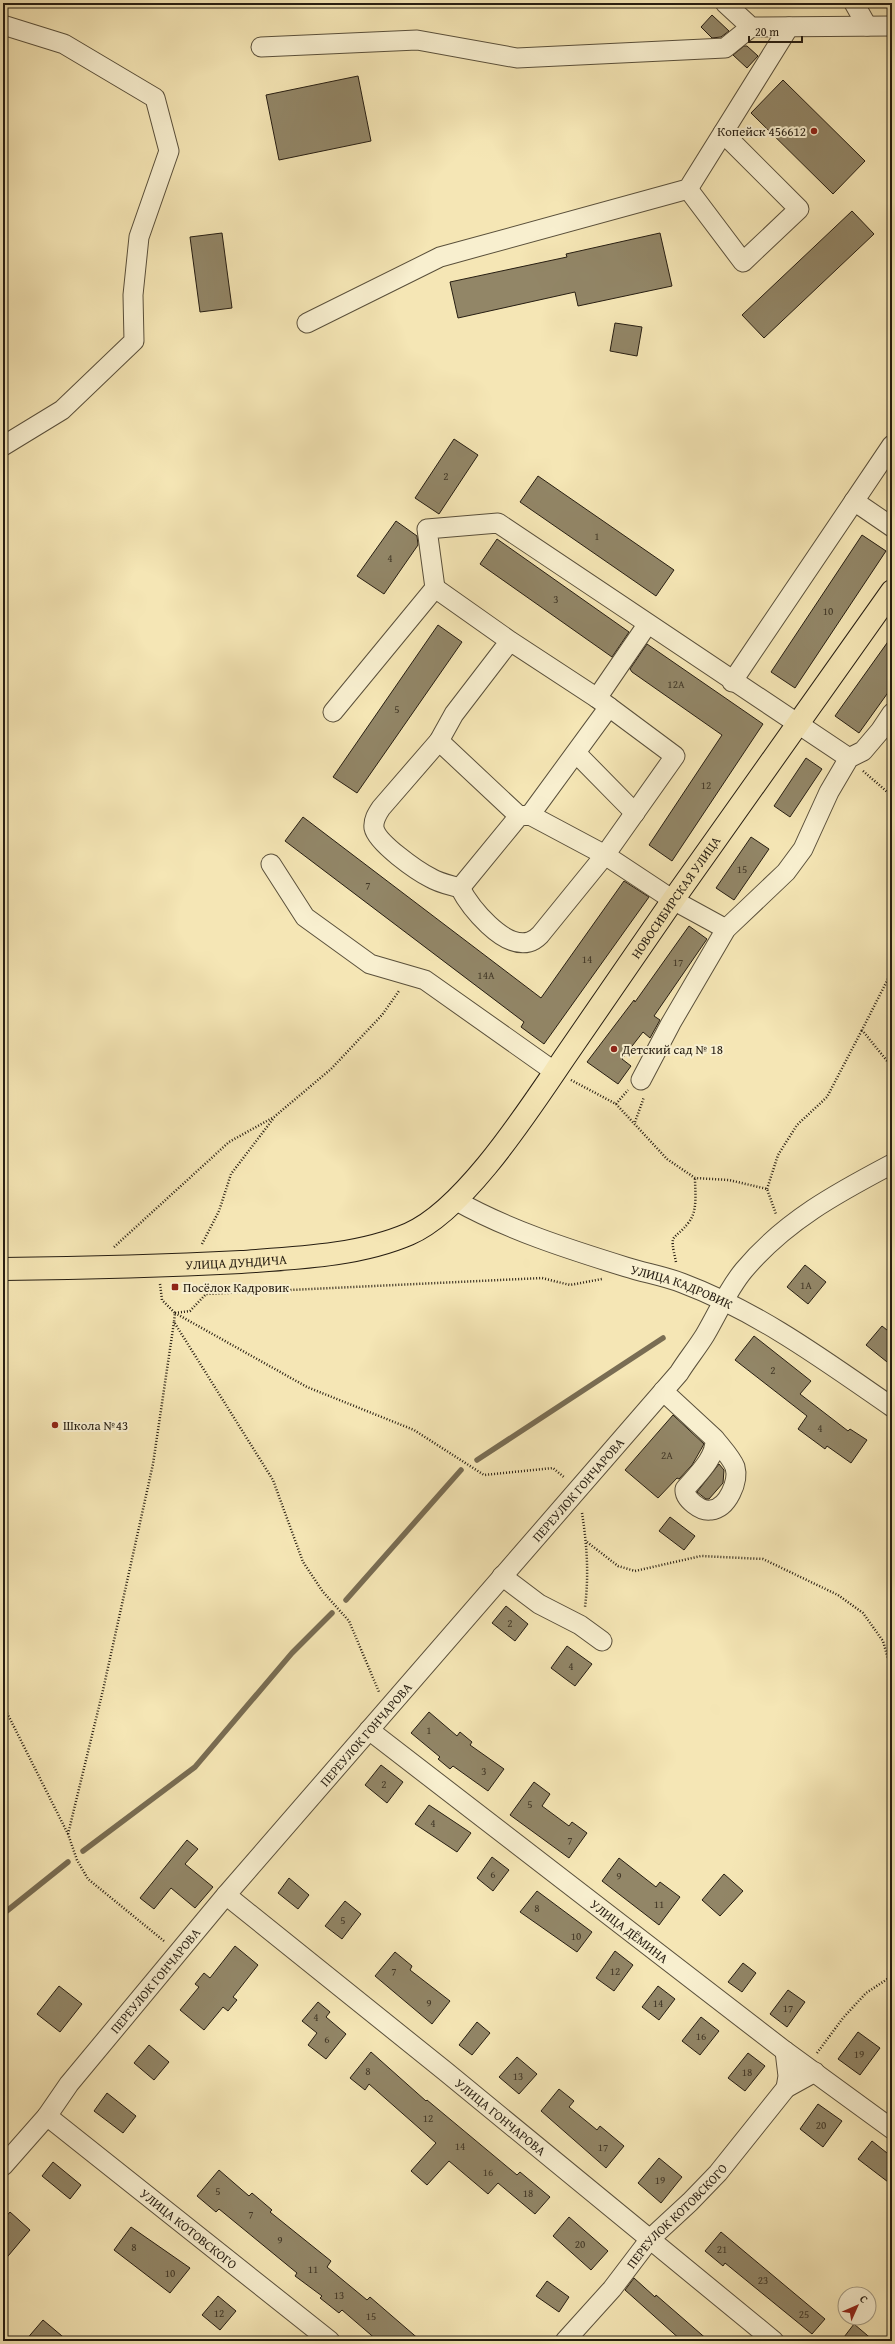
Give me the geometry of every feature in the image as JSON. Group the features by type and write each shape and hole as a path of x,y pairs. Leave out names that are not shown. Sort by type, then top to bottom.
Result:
{"main road":[{"name":"НОВОСИБИРСКАЯ УЛИЦА","path":"455,1200 519,1124 673,900 892,591"},
{"name":"УЛИЦА ДУНДИЧА","path":"3,1269 160,1266 289,1258 333,1253 372,1246 413,1232 433,1219 455,1200"}],"street":[{"path":"725,3 750,27"},
{"path":"854,3 867,26"},
{"path":"3,25 64,44 155,98 169,151 139,238 133,295 134,341 62,410 3,446"},
{"path":"261,47 417,40 517,58 725,48 750,27 892,26"},
{"path":"307,323 440,257 688,189 789,27"},
{"path":"688,189 743,262 799,209 723,133"},
{"path":"732,682 892,445"},
{"path":"854,501 892,527"},
{"path":"510,641 454,714 439,741 381,808 374,821 374,829 382,841 409,864 431,878 460,888 468,904 493,928 521,943 530,942 540,935 605,855 675,756 603,702 510,641 435,588 427,530 498,523 796,725 849,758"},
{"path":"334,712 435,588"},
{"path":"460,888 525,816 576,753 647,625"},
{"path":"641,1080 671,1023 726,929 786,872 803,849 829,792 849,758 863,751 880,731 892,713"},
{"path":"439,741 525,816 605,855 673,900 726,929"},
{"path":"576,753 635,813"},
{"path":"271,864 305,917 370,964 424,980 555,1072"},
{"name":"ПЕРЕУЛОК ГОНЧАРОВА","path":"3,2166 47,2116 69,2084 226,1896 679,1373 704,1336 724,1300 743,1271 783,1229 836,1193 892,1164"},
{"name":"УЛИЦА КАДРОВИК","path":"455,1200 498,1223 626,1267 680,1282 724,1300 755,1315 799,1342 892,1407"},
{"path":"663,1391 715,1439"},
{"path":"502,1576 540,1604 580,1625 602,1641"},
{"name":"УЛИЦА ДЁМИНА","path":"369,1730 785,2051 892,2129"},
{"name":"УЛИЦА ГОНЧАРОВА","path":"226,1896 774,2341"},
{"path":"785,2051 788,2076 786,2088"},
{"path":"786,2088 811,2069"},
{"name":"ПЕРЕУЛОК КОТОВСКОГО","path":"564,2341 612,2289 650,2239 690,2202 718,2173 786,2088"},
{"name":"УЛИЦА КОТОВСКОГО","path":"47,2116 330,2341"}],"path":[{"path":"849,758 892,796"},
{"path":"783,1229 767,1189 778,1155 797,1125 827,1097 892,971"},
{"path":"111,1250 229,1142 274,1117 331,1069 382,1015 411,976"},
{"path":"862,1030 892,1067"},
{"path":"555,1072 616,1104 667,1159 695,1178 729,1180 767,1189"},
{"path":"191,1264 219,1211 231,1174 274,1117"},
{"path":"680,1282 672,1244 674,1236 689,1222 695,1206 695,1178"},
{"path":"160,1266 162,1300 175,1313 307,1387 414,1430 484,1475 553,1468 578,1489 587,1542 588,1584 580,1625"},
{"path":"175,1313 190,1311 206,1294 542,1278 570,1285 600,1280 626,1267"},
{"path":"68,1834 103,1690 153,1464 175,1313"},
{"path":"174,1322 273,1480 303,1562 323,1592 349,1621 387,1709"},
{"path":"587,1542 618,1566 635,1571 701,1556 763,1559 838,1595 864,1613 883,1641 892,1673"},
{"path":"3,1705 68,1834 77,1860 88,1879 178,1953"},
{"path":"811,2069 843,2018 866,1993 892,1976"}],"building":[{"path":"712,15 729,31 721,37 712,38 701,27"},
{"path":"744,46 747,46 758,56 747,68 733,55"},
{"path":"358,76 371,141 279,160 266,95"},
{"path":"783,80 865,161 833,194 751,113"},
{"path":"852,211 874,234 764,338 742,315"},
{"path":"222,233 232,308 200,312 190,237"},
{"path":"660,233 672,286 578,306 575,292 458,318 450,282 567,257 566,254"},
{"path":"615,323 642,327 637,356 610,351"},
{"path":"454,439 478,455 439,514 415,498"},
{"path":"538,476 674,570 656,596 520,502"},
{"path":"396,521 417,536 418,545 384,594 357,576"},
{"path":"862,535 886,551 795,688 771,672"},
{"path":"497,539 629,632 612,657 480,564"},
{"path":"438,625 462,642 357,793 333,777"},
{"path":"892,636 892,687 859,733 835,716"},
{"path":"647,644 763,724 672,861 649,845 722,735 632,672 630,669"},
{"path":"806,758 822,769 790,817 774,806"},
{"path":"303,817 541,998 624,881 649,897 544,1044 521,1027 524,1022 285,841"},
{"path":"751,837 769,849 734,900 716,888"},
{"path":"689,926 707,939 654,1016 660,1020 650,1038 643,1032 622,1059 631,1066 618,1084 587,1062 634,1000 635,1002"},
{"path":"805,1265 826,1282 808,1304 787,1287"},
{"path":"882,1326 892,1334 892,1366 866,1345"},
{"path":"754,1336 811,1381 800,1394 848,1431 850,1429 867,1440 851,1463 827,1446 825,1449 798,1429 807,1416 735,1360"},
{"path":"673,1415 704,1444 692,1465 658,1498 625,1470"},
{"path":"719,1464 724,1470 723,1483 709,1499 706,1499 697,1492"},
{"path":"670,1517 695,1536 684,1550 659,1531"},
{"path":"506,1606 528,1624 515,1641 492,1623"},
{"path":"567,1646 592,1664 575,1686 551,1668"},
{"path":"429,1712 457,1736 460,1732 472,1742 470,1745 504,1769 488,1791 453,1766 450,1769 438,1759 440,1757 411,1733"},
{"path":"381,1765 403,1782 387,1803 365,1785"},
{"path":"534,1782 550,1794 542,1806 569,1826 572,1822 587,1833 569,1858 510,1815"},
{"path":"429,1805 471,1833 457,1852 415,1824"},
{"path":"187,1840 198,1849 185,1864 213,1887 195,1908 171,1888 154,1909 140,1898"},
{"path":"492,1857 509,1870 493,1891 477,1878"},
{"path":"619,1858 656,1887 660,1882 680,1897 659,1925 602,1881"},
{"path":"724,1874 743,1891 720,1916 702,1900"},
{"path":"289,1878 309,1895 298,1909 278,1893"},
{"path":"537,1891 592,1932 577,1952 520,1912"},
{"path":"345,1901 361,1914 342,1939 325,1926"},
{"path":"235,1946 258,1965 233,1997 237,2000 228,2011 223,2007 204,2030 180,2010 199,1987 195,1984 204,1973 210,1978"},
{"path":"615,1951 633,1965 614,1991 596,1978"},
{"path":"395,1952 412,1966 410,1970 450,2001 432,2024 375,1976"},
{"path":"743,1963 756,1973 742,1992 728,1982"},
{"path":"59,1986 82,2004 60,2032 37,2014"},
{"path":"658,1986 675,1999 659,2020 642,2007"},
{"path":"788,1990 805,2002 787,2027 770,2014"},
{"path":"318,2002 330,2012 326,2017 346,2034 326,2059 308,2045 317,2033 302,2021"},
{"path":"701,2017 719,2031 700,2055 682,2041"},
{"path":"477,2022 490,2033 472,2055 459,2045"},
{"path":"858,2032 880,2048 860,2075 838,2059"},
{"path":"149,2045 169,2062 154,2080 134,2063"},
{"path":"371,2052 426,2101 427,2100 517,2175 520,2172 550,2197 535,2214 498,2183 488,2194 449,2161 427,2185 411,2171 436,2143 369,2084 365,2090 350,2078"},
{"path":"748,2053 765,2066 745,2091 728,2078"},
{"path":"517,2057 537,2074 519,2094 499,2077"},
{"path":"559,2089 574,2101 569,2107 597,2130 600,2126 624,2146 606,2168 541,2111"},
{"path":"107,2093 136,2116 123,2133 94,2111"},
{"path":"818,2104 842,2121 823,2147 800,2129"},
{"path":"872,2141 892,2157 892,2185 858,2159"},
{"path":"659,2158 682,2177 661,2203 638,2183"},
{"path":"53,2162 81,2185 70,2199 42,2176"},
{"path":"219,2170 249,2196 252,2193 272,2210 270,2212 331,2261 327,2267 367,2300 370,2297 421,2341 378,2341 342,2310 339,2313 320,2298 322,2296 295,2276 297,2273 219,2209 216,2212 197,2196"},
{"path":"10,2212 30,2230 3,2262 3,2220"},
{"path":"569,2217 608,2251 591,2270 553,2236"},
{"path":"131,2227 190,2268 170,2293 114,2250"},
{"path":"721,2232 825,2319 812,2334 725,2263 723,2266 705,2251"},
{"path":"634,2278 709,2341 682,2341 625,2290"},
{"path":"547,2281 569,2297 559,2312 536,2296"},
{"path":"218,2296 236,2311 220,2330 202,2315"},
{"path":"43,2320 68,2341 25,2341"},
{"path":"852,2326 856,2326 874,2341 841,2341"}],"waterway":[{"path":"477,1460 663,1338"},
{"path":"346,1600 461,1470"},
{"path":"83,1851 195,1767 292,1653 332,1613"},
{"path":"3,1914 68,1862"}],"place":[{"name":"Копейск 456612","path":"814,131"},
{"name":"Детский сад № 18","path":"614,1049"},
{"name":"Посёлок Кадровик","path":"175,1287"},
{"name":"Школа №43","path":"55,1425"}]}
